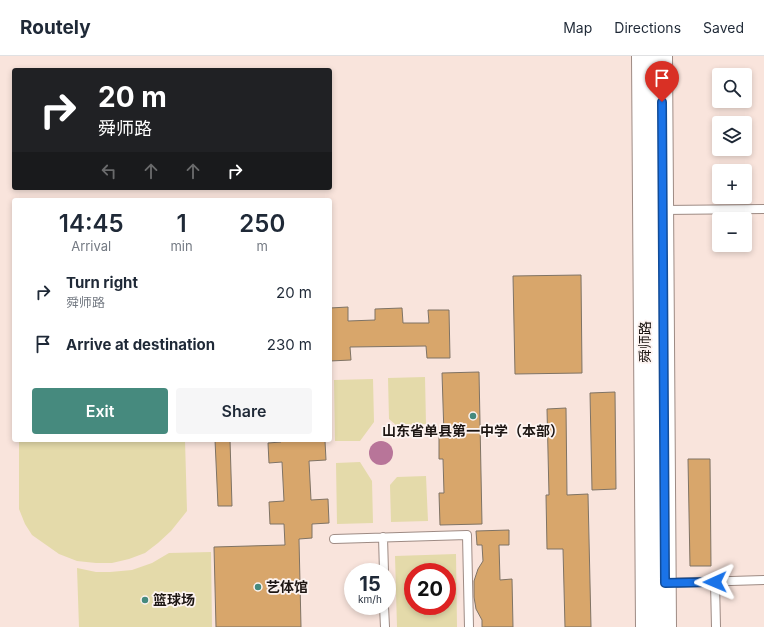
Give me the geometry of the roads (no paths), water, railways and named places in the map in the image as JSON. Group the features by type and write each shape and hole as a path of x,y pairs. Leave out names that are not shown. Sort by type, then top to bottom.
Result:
{"main road":[{"name":"舜师路","path":"643,56 647,627"},
{"name":"舜师路","path":"661,56 665,627"}],"lane":[{"path":"662,210 764,209"},
{"path":"334,539 467,535 469,627"},
{"path":"383,537 384,563"},
{"path":"665,583 764,580"},
{"path":"715,582 716,627"},
{"path":"384,615 385,627"}],"place":[{"name":"山东省单县第一中学（本部）","path":"473,416"},
{"name":"艺体馆","path":"258,587"},
{"name":"篮球场","path":"145,600"}]}
